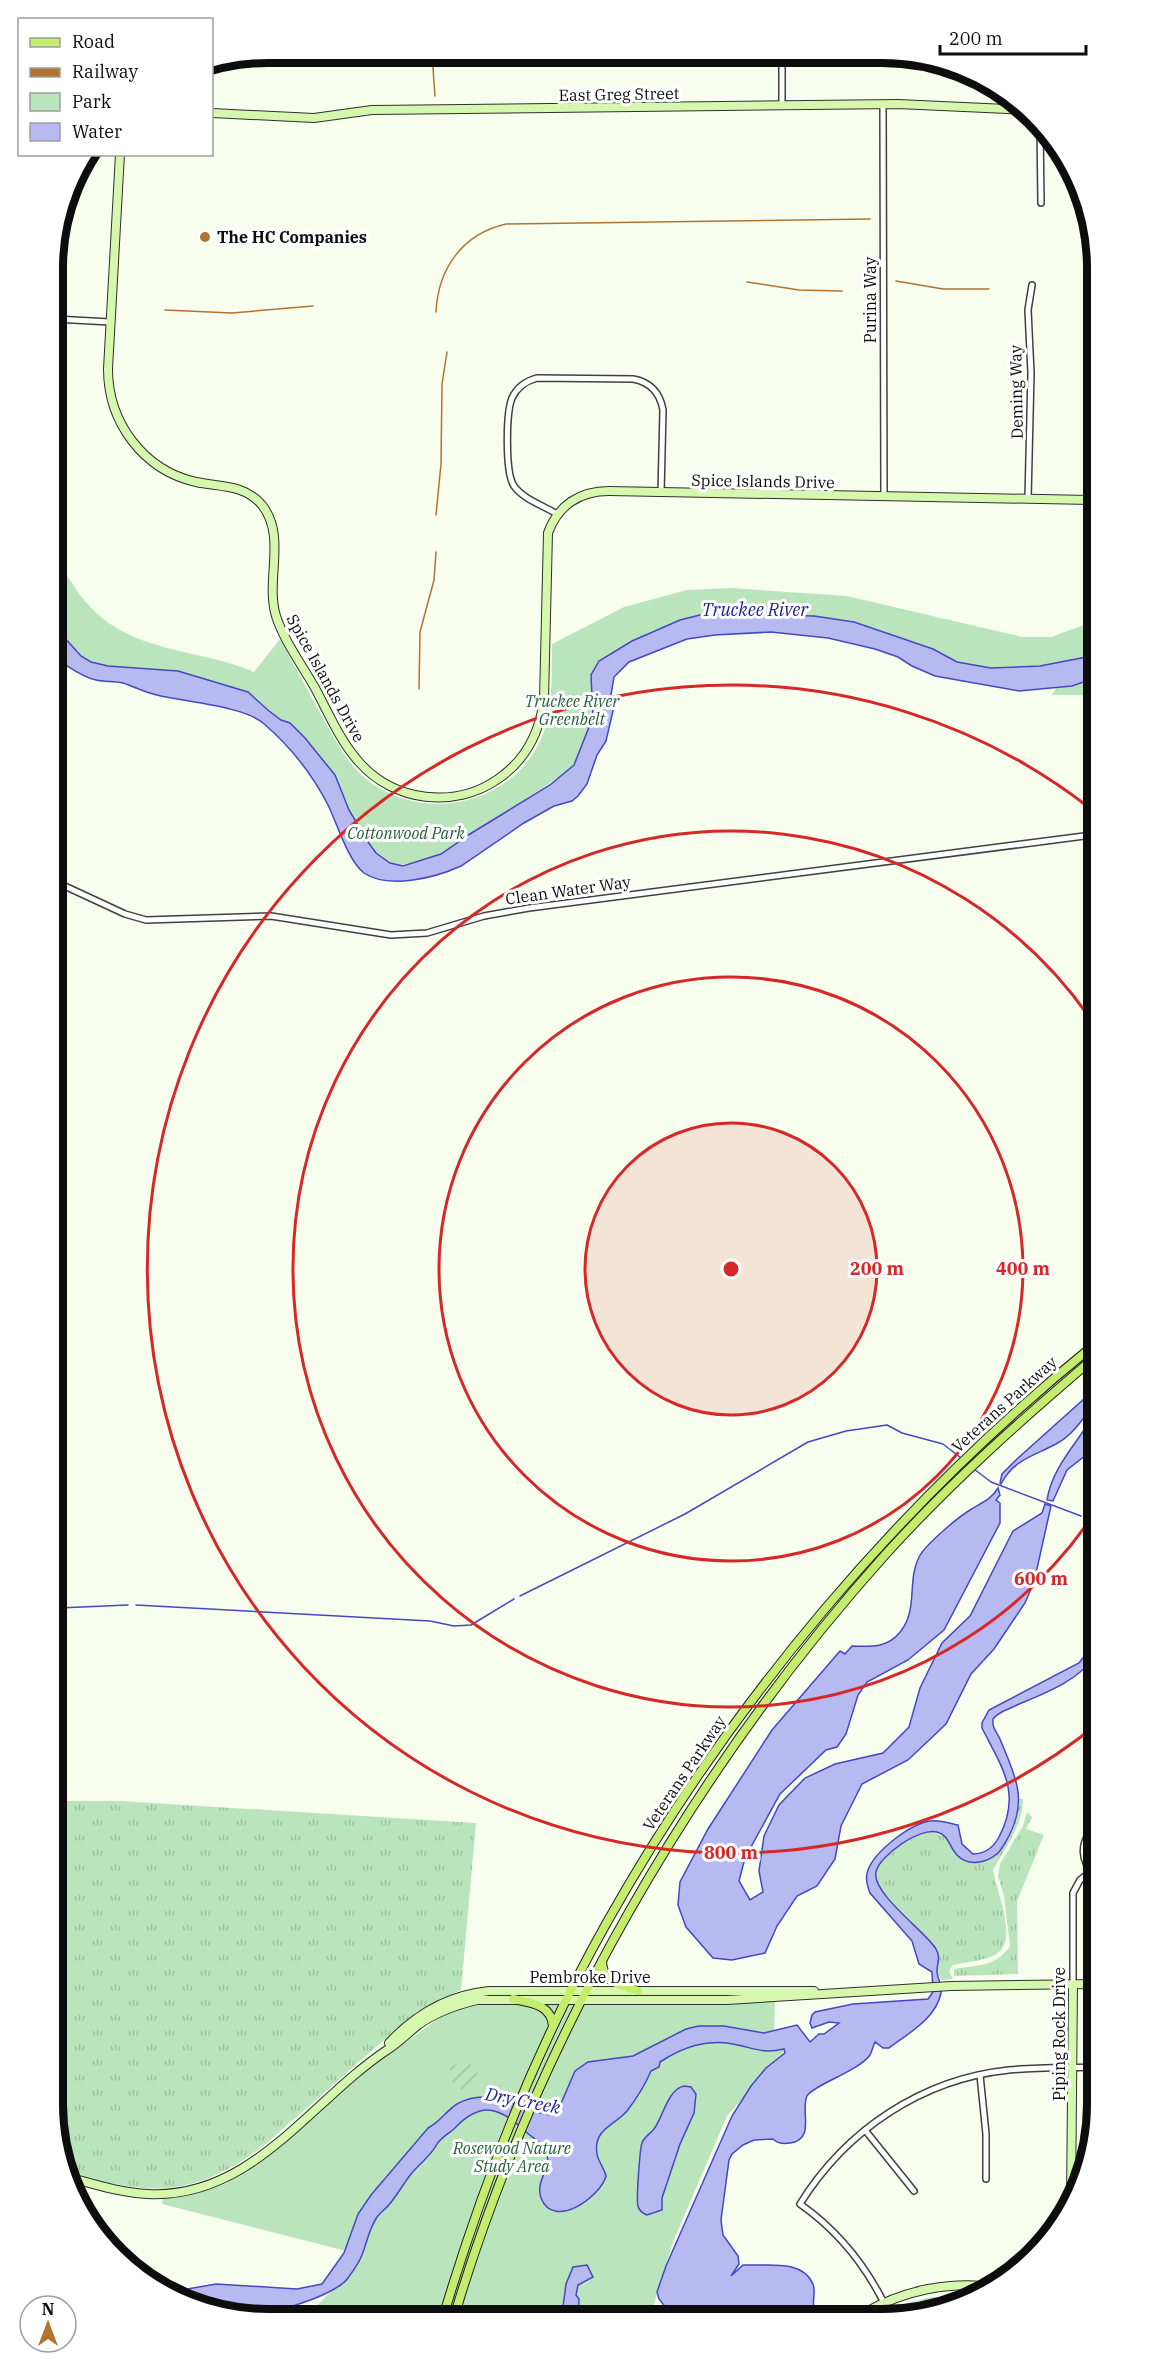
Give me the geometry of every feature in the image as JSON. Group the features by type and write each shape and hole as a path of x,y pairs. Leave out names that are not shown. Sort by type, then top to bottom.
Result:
{"main road":[{"name":"Veterans Parkway","path":"457,2309 484,2224 522,2132 602,1960 663,1855 719,1767 770,1695 886,1554 959,1472 977,1447 1087,1351"},
{"name":"Veterans Parkway","path":"446,2309 474,2221 510,2128 569,1995 605,1926 651,1848 708,1760 813,1623 878,1550 959,1472 984,1455 1087,1364"},
{"path":"602,1960 606,1977 639,1991"},
{"path":"513,1999 544,2008 552,2017 554,2027"}],"street":[{"path":"782,63 782,105"},
{"name":"East Greg Street","path":"213,113 306,118 372,110 883,104 1012,109"},
{"name":"Purina Way","path":"883,104 884,496"},
{"path":"1040,138 1041,203"},
{"name":"Spice Islands Drive","path":"120,156 110,322 109,387 115,412 123,427 144,454 165,470 190,480 240,489 262,506 273,530 273,599 280,624 352,753 370,773 399,790 424,797 441,798 475,791 505,774 528,748 539,724 543,708 547,541 551,524 557,514 575,498 592,493 661,493 1087,500"},
{"name":"Deming Way","path":"1028,499 1031,373 1028,310 1032,285"},
{"path":"63,319 110,322"},
{"path":"557,514 519,492 513,485 508,472 512,399 523,384 537,378 632,379 642,381 654,389 663,410 661,493"},
{"name":"Clean Water Way","path":"63,885 126,914 146,920 271,916 383,934 409,935 442,929 484,916 529,908 1087,836"},
{"path":"1087,1840 1082,1851 1087,1866"},
{"name":"Piping Rock Drive","path":"1071,2182 1072,1900 1080,1880 1087,1874"},
{"name":"Pembroke Drive","path":"380,2054 414,2019 446,2001 489,1990 727,2000 951,1986 1087,1984"},
{"name":"Pembroke Drive","path":"586,1995 639,1991 803,1990 819,1993"},
{"name":"Pembroke Drive","path":"78,2180 122,2191 151,2194 178,2193 212,2184 255,2162 380,2054 420,2023 455,2005 477,2000 569,1995"},
{"path":"884,2303 867,2272 847,2246 822,2220 800,2204 825,2169 865,2130 895,2109 927,2092 980,2075 1018,2069 1087,2067"},
{"path":"980,2075 986,2134 986,2179"},
{"path":"865,2130 914,2190"},
{"path":"872,2309 907,2294 938,2287 977,2285"}],"green space":[{"path":"63,569 79,594 106,621 121,631 160,646 254,672 280,639 334,738 358,771 388,793 413,801 439,804 465,801 490,792 512,778 530,758 547,723 551,689 552,644 624,607 687,590 731,588 847,596 1022,637 1051,637 1087,624 1087,657 1040,666 991,668 957,662 933,649 854,622 814,616 719,614 689,618 655,630 612,653 591,675 593,717 578,759 567,772 441,854 422,861 396,866 376,853 368,842 349,810 335,775 305,738 290,723 281,720 248,692 178,671 108,666 91,662 81,656 63,636"},
{"path":"1087,681 1087,695 1052,695 1056,688"},
{"path":"1018,1799 1023,1799 1020,1818 993,1870 1004,1915 1006,1939 1002,1948 995,1955 953,1965 949,1971 953,1979 941,1980 925,1939 884,1895 875,1872 886,1857 896,1849 917,1835 931,1831 946,1837 967,1862 989,1858 998,1851 1011,1833 1018,1810"},
{"path":"63,1801 120,1801 476,1823 461,1990 416,2012 269,2141 222,2172 206,2179 172,2187 133,2187 76,2174 65,2131 63,2104"},
{"path":"1027,1812 1032,1817 1026,1829 1044,1835 1017,1901 1018,1974 954,1976 954,1969 978,1966 992,1961 1005,1953 1010,1946 1004,1896 998,1876 1000,1864 1023,1826"},
{"name":"Rosewood Nature Study Area","path":"479,2002 684,2004 775,2002 774,2035 784,2052 727,2116 673,2242 652,2309 314,2309 355,2267 362,2255 162,2204 163,2199 204,2191 225,2184 257,2164 362,2074 449,2011"},
{"path":"460,2063 470,2064 477,2072 477,2085 468,2090 460,2089 451,2079 452,2066"},
{"path":"932,2297 939,2297 940,2300 903,2307 906,2303"}],"water":[{"path":"700,615 814,616 854,622 933,649 957,662 991,668 1040,666 1087,657 1087,681 1072,686 1019,691 935,676 898,657 828,638 771,632 687,639 629,662 614,677 611,695 613,711 606,741 597,755 587,784 572,801 554,806 524,823 461,866 426,878 386,881 364,873 358,867 348,851 328,805 307,771 291,750 263,723 242,712 153,694 123,683 91,679 63,663 63,636 81,656 91,662 108,666 178,671 248,692 281,720 290,723 305,738 335,775 349,810 376,853 390,863 403,866 441,854 550,785 574,765 593,717 591,675 599,661 632,641 680,620"},
{"path":"1087,1396 1087,1414 1071,1433 1060,1442 1018,1464 1001,1484 1002,1474"},
{"path":"1087,1426 1087,1454 1067,1470 1053,1501 1047,1500 1060,1466"},
{"path":"998,1488 1000,1495 996,1500 1000,1503 1000,1523 944,1630 908,1660 867,1682 858,1695 846,1734 837,1747 826,1750 780,1794 745,1858 739,1881 750,1900 763,1892 759,1871 764,1836 779,1805 805,1778 835,1764 883,1753 909,1727 920,1688 942,1643 970,1616 1013,1531 1042,1513 1045,1504 1051,1506 1034,1582 1025,1603 994,1649 971,1674 946,1724 908,1760 862,1784 841,1826 835,1859 817,1886 797,1896 777,1926 765,1953 732,1960 713,1958 686,1927 678,1905 680,1882 708,1829 772,1730 840,1651 845,1654 852,1646 872,1646 891,1641 896,1637 909,1614 915,1566 922,1552 950,1525 989,1498"},
{"path":"1087,1653 1087,1666 1081,1672 1038,1696 1001,1712 993,1719 994,1727 1014,1775 1018,1797 1015,1821 998,1853 983,1861 966,1861 954,1852 944,1836 937,1832 930,1832 901,1844 884,1858 876,1872 882,1891 936,1949 939,1958 937,1974 941,1993 933,2011 920,2025 889,2048 883,2048 875,2042 870,2055 864,2061 811,2092 805,2102 805,2131 798,2141 785,2143 773,2139 754,2140 743,2145 732,2154 729,2160 721,2220 723,2235 738,2256 739,2264 731,2276 743,2265 792,2267 808,2276 813,2284 813,2309 667,2309 659,2299 657,2292 666,2266 732,2116 751,2086 766,2068 785,2053 784,2049 764,2051 723,2043 686,2048 660,2062 659,2067 651,2071 627,2111 601,2133 598,2139 597,2154 606,2176 596,2193 576,2207 566,2211 556,2211 547,2207 540,2192 548,2160 543,2147 508,2117 499,2112 482,2111 464,2120 443,2138 411,2174 377,2217 359,2261 340,2286 282,2309 228,2305 182,2290 216,2284 297,2289 322,2284 344,2253 358,2214 371,2195 428,2128 457,2104 469,2099 481,2097 504,2100 550,2115 559,2108 575,2071 588,2062 633,2056 686,2029 699,2026 724,2026 764,2033 797,2025 810,2042 839,2023 829,2022 812,2028 810,2023 815,2012 853,2004 928,1999 933,1992 932,1972 919,1964 912,1941 870,1893 867,1882 868,1870 885,1847 913,1827 930,1821 958,1825 962,1844 973,1854 985,1852 991,1847 999,1837 1006,1821 1009,1794 1007,1781 982,1728 982,1723 989,1710 1079,1663"},
{"path":"684,2086 691,2087 696,2094 694,2113 680,2144 662,2198 662,2210 647,2215 638,2208 638,2174 642,2143 654,2129 674,2092"},
{"path":"587,2265 593,2277 578,2285 576,2295 579,2299 578,2309 563,2309 566,2284 573,2267"}],"waterway":[{"path":"520,1596 685,1514 808,1442 846,1431 887,1425 902,1433 943,1444 961,1458"},
{"path":"974,1469 991,1482 1081,1516"},
{"path":"136,1605 430,1621 454,1626 471,1625 514,1599"},
{"path":"63,1608 128,1605"}],"railway":[{"path":"433,63 435,96"},
{"path":"436,312 442,282 455,256 477,236 506,224 870,219"},
{"path":"896,281 943,289 989,289"},
{"path":"747,282 799,290 842,291"},
{"path":"165,310 232,313 313,306"},
{"path":"436,515 441,464 442,384 447,352"},
{"path":"419,689 420,632 434,580 436,552"}],"place":[{"name":"The HC Companies","path":"205,237"}],"water label":[{"name":"Truckee River","path":"755,610"},
{"name":"Dry Creek","path":"523,2101"}],"park label":[{"name":"Truckee River Greenbelt","path":"572,710"},
{"name":"Cottonwood Park","path":"406,833"}]}
